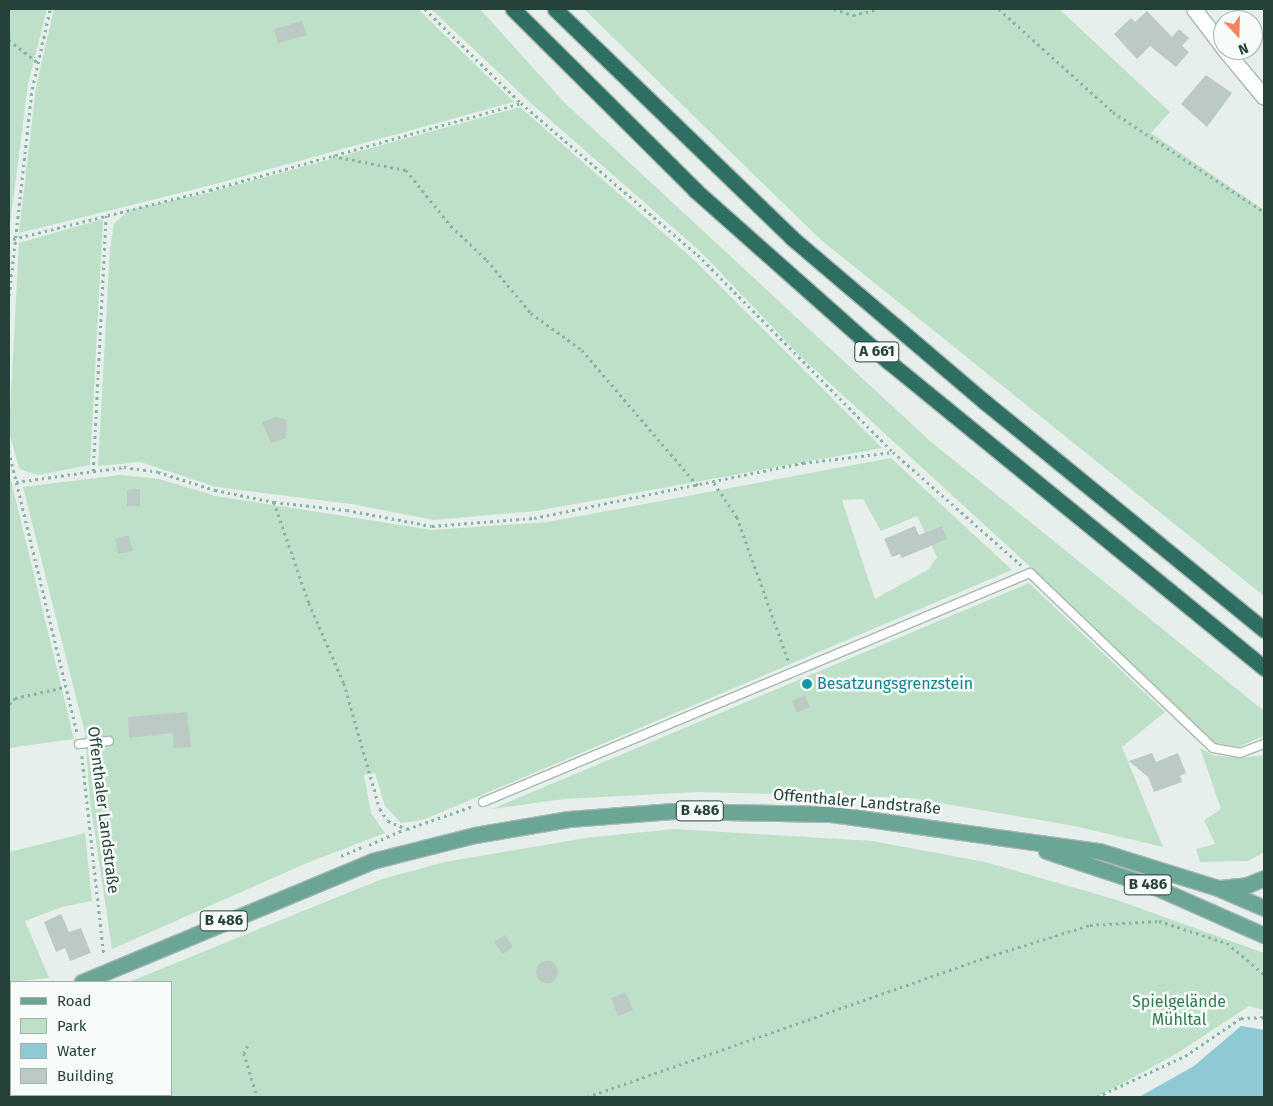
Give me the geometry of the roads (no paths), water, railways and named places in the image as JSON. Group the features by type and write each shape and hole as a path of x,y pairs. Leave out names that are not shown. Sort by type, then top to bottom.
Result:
{"highway":[{"name":"A 661","path":"513,9 695,190 881,355 1264,668"},
{"name":"A 661","path":"555,9 669,123 800,244 1000,416 1264,630"}],"main road":[{"name":"Offenthaler Landstraße","path":"87,981 105,977 372,861 475,835 569,819 673,811 822,814 946,828 1028,844 1120,856 1218,888 1264,908"},
{"name":"Offenthaler Landstraße","path":"1028,844 1155,887 1264,935"},
{"path":"1218,888 1247,885 1264,878"}],"street":[{"path":"1194,9 1213,34"},
{"path":"1233,60 1264,97"}],"lane":[{"path":"483,802 1030,572 1213,748 1240,753 1264,744"},
{"path":"79,744 109,741"}],"water":[{"path":"1241,1026 1264,1030 1264,1097 1139,1097 1194,1066"}],"place":[{"name":"Besatzungsgrenzstein","path":"807,684"}],"park label":[{"name":"Spielgelände Mühltal","path":"1179,1011"}]}
